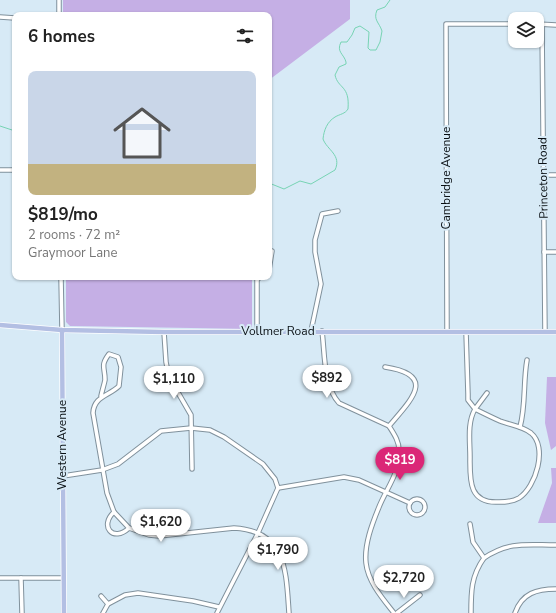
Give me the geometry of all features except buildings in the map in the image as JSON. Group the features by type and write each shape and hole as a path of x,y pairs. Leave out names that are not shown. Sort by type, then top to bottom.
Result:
{"main road":[{"name":"Vollmer Road","path":"0,325 62,330 164,332 556,332"},
{"name":"Western Avenue","path":"62,330 64,613"}],"street":[{"path":"58,0 59,12"},
{"path":"0,17 12,18"},
{"name":"Cambridge Avenue","path":"447,332 446,24 508,24"},
{"path":"544,24 556,25"},
{"name":"Princeton Road","path":"542,48 545,332"},
{"path":"0,170 12,170"},
{"path":"543,175 556,175"},
{"path":"311,331 321,284 315,252 315,240 319,220 322,214 338,210"},
{"path":"544,252 556,252"},
{"name":"Western Avenue","path":"61,280 62,330"},
{"path":"257,280 257,331"},
{"path":"322,331 328,380 334,398 339,403 389,426 396,437 399,450 399,460 368,537 366,564 374,587 396,613 420,595"},
{"path":"164,332 169,377 191,415 192,469"},
{"path":"466,332 468,400 475,409 500,421 520,427 532,433 539,445 540,456 534,478 520,498 510,501 489,503 476,496 471,485 470,421 475,409 487,393"},
{"path":"101,396 113,392 121,382 121,368 118,357 108,354 104,362 105,380 101,396 95,404 93,413 102,470 107,493 114,512 129,528 150,535 159,536 234,528 246,529 258,533 276,546 281,555 285,566 289,613"},
{"path":"520,427 524,411 525,372 527,360"},
{"path":"384,367 401,370 410,374 415,380 416,389 408,404 389,426"},
{"path":"63,476 102,470 118,464 161,431 191,428 210,430 224,436 263,464 275,479 278,488 258,533 217,613"},
{"path":"278,488 344,477 359,480 410,503"},
{"path":"420,499 425,506 424,511 418,516 413,514 409,511 410,503 414,500 420,499"},
{"path":"114,512 108,519 108,530 112,533 118,534 124,533 129,528"},
{"path":"470,524 475,548 484,558"},
{"path":"471,613 472,580 477,567 484,558 499,549 508,546 556,545"},
{"path":"0,578 63,578"},
{"path":"21,578 22,613"},
{"path":"515,613 521,601 531,592 541,589 556,589"},
{"path":"103,613 108,604 124,595 138,593 193,601 219,607"},
{"path":"101,596 108,604"}],"shaded area":[{"path":"63,0 350,0 350,19 272,78 272,12 63,12"},
{"path":"66,280 252,280 252,329 70,326 66,322"},
{"path":"547,377 556,377 556,446 551,450 545,423"},
{"path":"551,468 556,468 556,523 538,523 552,483"}],"waterway":[{"path":"272,184 284,189 300,181 311,184 335,170 337,160 323,139 325,129 330,121 348,109 346,91 339,83 335,75 339,67 346,64 339,48 341,42 347,42 355,28 360,26 369,32 368,48 370,50 376,50 380,42 382,31 376,19 376,13 377,10 385,7 390,0"},
{"path":"0,126 12,130"}]}
